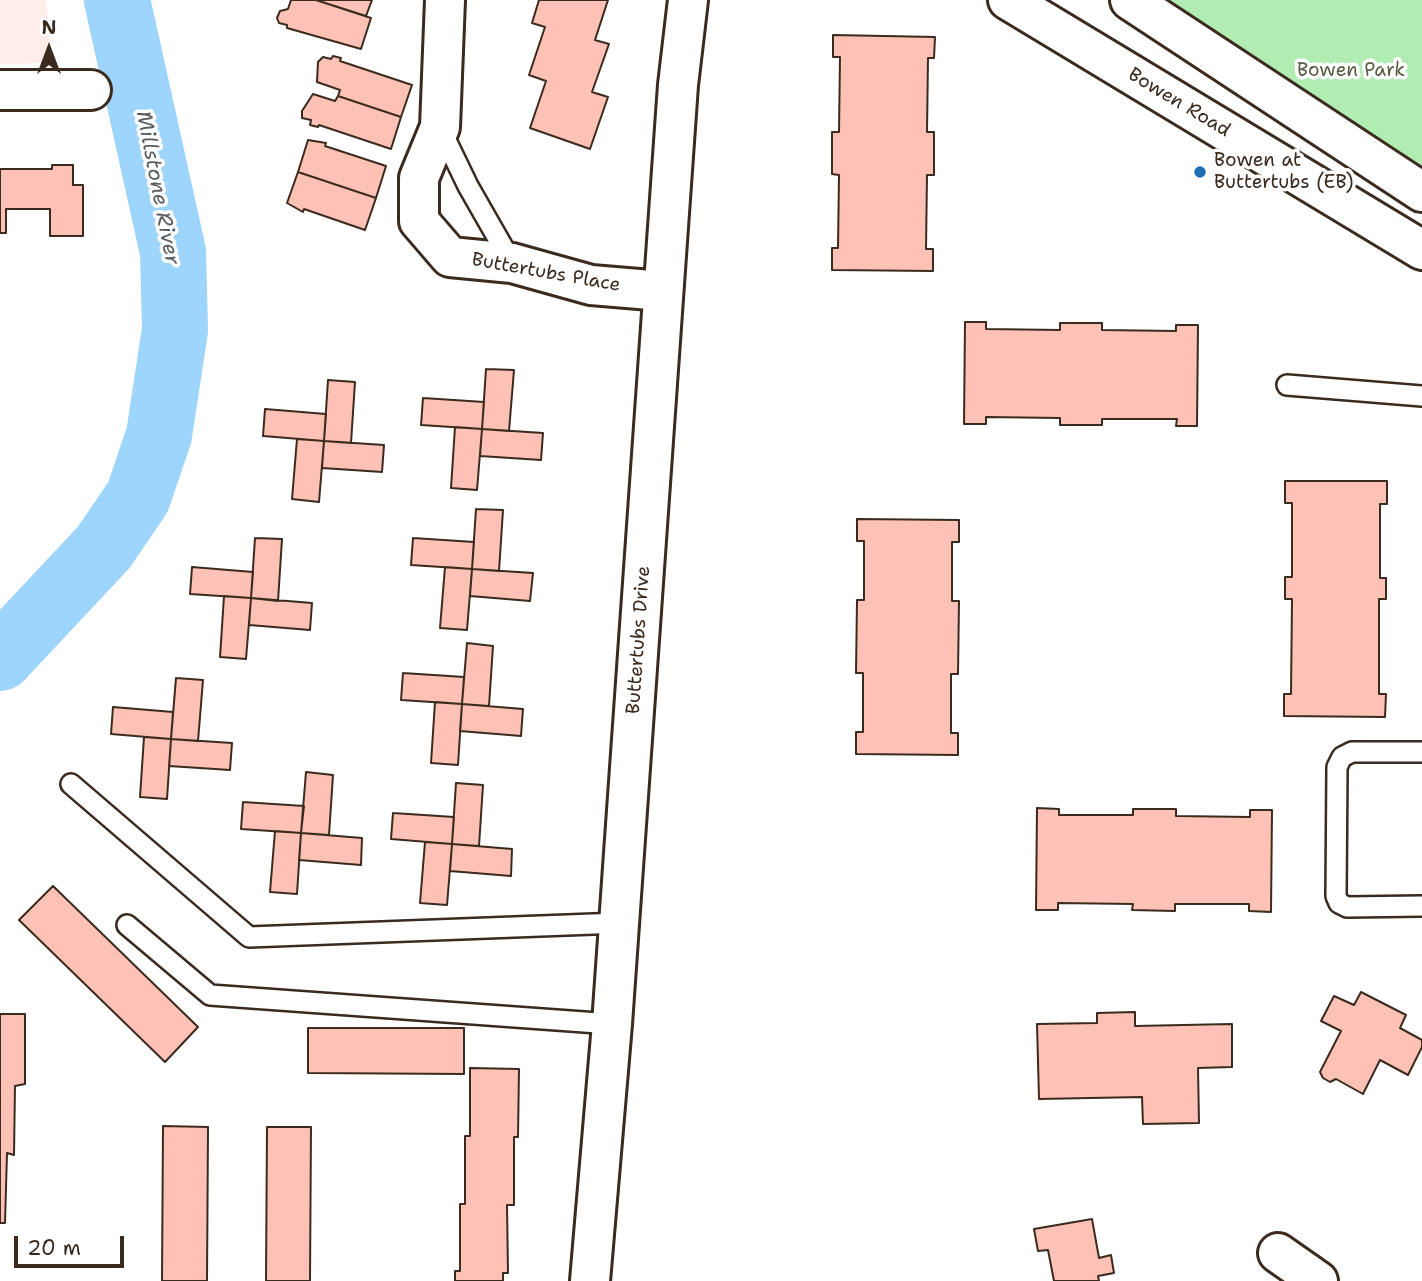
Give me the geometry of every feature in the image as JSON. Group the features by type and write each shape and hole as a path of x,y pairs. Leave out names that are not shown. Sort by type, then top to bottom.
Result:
{"street":[{"name":"Buttertubs Place","path":"445,0 440,127 419,178 419,221 450,257 512,263 591,285 663,291"},
{"name":"Buttertubs Drive","path":"590,1281 620,923 678,85 688,0"},
{"name":"Bowen Road","path":"1008,0 1422,250"},
{"path":"1130,0 1422,192"},
{"path":"0,90 91,90"},
{"path":"1278,1254 1318,1281"}],"lane":[{"path":"440,127 468,187 512,263"},
{"path":"1287,385 1422,396"},
{"path":"1422,752 1352,752 1342,757 1337,767 1336,883 1339,903 1347,907 1422,906"},
{"path":"71,785 249,937 620,923"},
{"path":"127,925 210,995 612,1024"}],"shaded area":[{"path":"0,0 46,0 52,63 0,64"}],"green space":[{"name":"Bowen Park","path":"1123,0 1422,0 1422,205"}],"building":[{"path":"291,0 316,0 371,18 361,49 287,28 287,25 279,23 277,18 280,11 288,9"},
{"path":"316,0 372,0 366,16"},
{"path":"539,0 608,0 595,40 609,44 592,92 608,97 590,149 530,128 546,81 529,75 545,27 532,23"},
{"path":"833,35 935,37 934,58 928,58 927,132 934,132 934,175 927,175 926,249 933,249 933,271 832,270 832,248 838,248 839,175 832,174 832,132 839,132 840,57 833,57"},
{"path":"333,56 341,58 340,61 412,85 401,117 338,96 340,90 317,82 318,62 323,57 331,59"},
{"path":"313,94 335,101 338,96 401,117 391,149 319,125 310,125 311,120 302,118 302,111"},
{"path":"308,140 326,143 325,146 386,166 376,198 298,172"},
{"path":"52,165 73,165 73,185 83,185 83,236 50,236 50,209 6,209 6,233 0,233 0,169 52,169"},
{"path":"298,172 376,198 365,230 304,209 303,212 287,203"},
{"path":"965,322 986,322 986,329 1060,330 1060,323 1102,323 1102,330 1176,331 1176,325 1198,325 1197,426 1176,426 1177,419 1102,419 1102,425 1060,425 1060,418 986,417 986,424 964,424"},
{"path":"486,369 514,370 509,431 482,429"},
{"path":"328,380 355,382 351,443 324,441"},
{"path":"423,398 484,402 482,429 421,425"},
{"path":"265,409 326,414 324,441 263,436"},
{"path":"455,427 482,429 477,490 451,488"},
{"path":"482,429 543,433 541,460 480,456"},
{"path":"297,439 324,441 319,502 292,499"},
{"path":"324,441 384,445 382,472 322,468"},
{"path":"1285,481 1387,481 1387,504 1380,504 1380,578 1386,578 1386,599 1379,599 1379,694 1386,694 1385,717 1284,716 1284,694 1291,694 1292,599 1285,599 1285,577 1292,577 1292,503 1285,503"},
{"path":"476,509 503,510 499,571 472,569"},
{"path":"857,519 959,520 959,542 952,542 952,601 959,601 958,674 951,674 951,733 958,733 958,755 856,754 856,732 863,732 863,673 856,673 857,600 864,600 864,541 857,541"},
{"path":"255,538 282,539 278,601 251,598"},
{"path":"413,538 474,542 472,569 411,565"},
{"path":"192,567 253,572 251,598 190,594"},
{"path":"445,567 472,569 467,630 440,628"},
{"path":"472,569 533,573 530,601 470,596"},
{"path":"224,596 251,598 246,659 220,657"},
{"path":"251,598 312,603 310,630 249,625"},
{"path":"467,643 493,646 489,706 462,704"},
{"path":"403,673 464,677 462,704 401,700"},
{"path":"176,678 203,680 198,741 171,739"},
{"path":"435,702 462,704 458,765 431,763"},
{"path":"462,704 523,709 521,736 460,731"},
{"path":"113,707 173,712 171,739 111,734"},
{"path":"144,737 171,739 167,799 140,797"},
{"path":"171,739 232,743 230,770 169,766"},
{"path":"306,772 333,775 329,835 301,833"},
{"path":"456,783 483,785 479,846 452,844"},
{"path":"243,802 304,806 301,833 241,829"},
{"path":"1037,808 1059,809 1059,815 1133,815 1133,809 1176,809 1176,816 1250,817 1250,810 1272,810 1271,912 1249,911 1249,904 1175,904 1175,911 1132,910 1133,904 1058,903 1058,910 1036,910"},
{"path":"393,813 454,817 452,844 391,839"},
{"path":"275,831 301,833 297,894 270,892"},
{"path":"301,833 362,838 361,865 299,860"},
{"path":"425,842 452,844 447,905 420,903"},
{"path":"452,844 512,849 511,876 450,871"},
{"path":"53,886 198,1027 165,1062 19,920"},
{"path":"1361,992 1406,1015 1400,1028 1422,1040 1422,1047 1408,1075 1380,1060 1363,1094 1336,1079 1330,1082 1323,1078 1320,1072 1341,1031 1321,1021 1334,996 1354,1005"},
{"path":"1135,1012 1135,1026 1232,1024 1232,1067 1198,1068 1199,1123 1143,1124 1142,1097 1039,1099 1037,1024 1097,1023 1097,1013"},
{"path":"0,1014 25,1014 25,1084 15,1086 14,1155 7,1153 5,1223 0,1223"},
{"path":"308,1028 464,1028 464,1074 308,1073"},
{"path":"470,1068 519,1069 518,1137 514,1137 514,1205 507,1205 508,1273 503,1273 503,1281 455,1281 455,1271 460,1271 460,1204 465,1204 465,1136 470,1136"},
{"path":"163,1126 208,1127 207,1281 162,1281"},
{"path":"267,1127 311,1127 310,1281 266,1281"},
{"path":"1092,1219 1099,1258 1111,1255 1114,1273 1098,1276 1099,1281 1054,1281 1048,1250 1038,1251 1034,1229"}],"waterway":[{"name":"Millstone River","path":"0,658 104,547 138,497 159,435 175,330 173,252 117,0"}],"place":[{"name":"Bowen at Buttertubs (EB)","path":"1200,172"}]}
